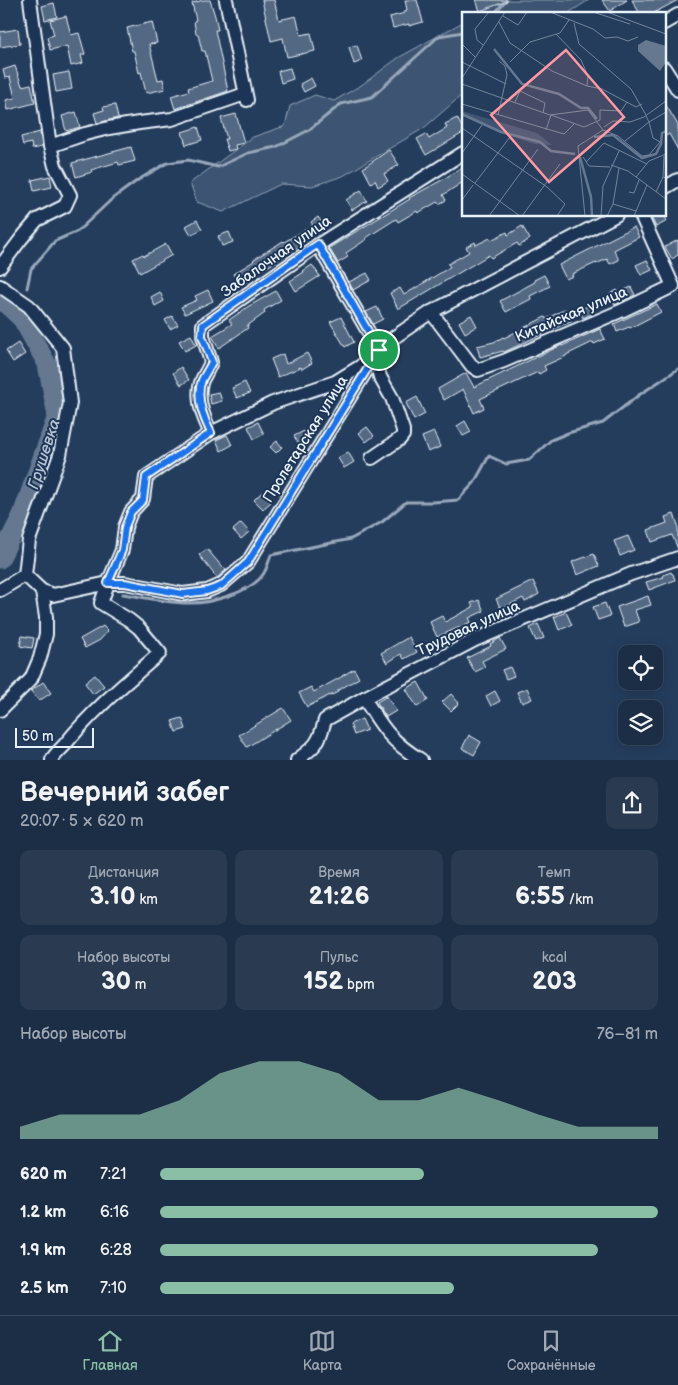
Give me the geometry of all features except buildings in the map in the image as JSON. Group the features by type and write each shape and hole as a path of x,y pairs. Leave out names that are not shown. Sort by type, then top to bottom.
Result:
{"street":[{"path":"0,267 37,220 65,206 70,195 55,166 50,148 30,0"},
{"path":"50,148 85,134 109,128 172,119 246,97 226,0"},
{"path":"666,22 678,15"},
{"path":"666,71 678,90"},
{"name":"Забалочная улица","path":"211,433 201,405 199,392 202,380 212,362 202,336 203,325 318,244 462,154"},
{"path":"666,187 678,180"},
{"name":"Пролетарская улица","path":"42,591 52,595 108,583 125,583 183,594 200,592 221,586 248,562 379,350 384,345 431,312 614,216"},
{"name":"Китайская улица","path":"431,312 472,366 478,370 504,361 623,310 673,286 640,216"},
{"path":"318,244 379,350 378,365 380,377 392,398 401,426 403,436 372,458"},
{"path":"0,286 30,306 64,348 70,403 60,456 28,540 25,575"},
{"path":"52,760 56,753 98,708 160,653 139,628 101,603 122,550 125,527 131,512 143,500 146,477 211,433 273,403 335,382 361,366 379,350"},
{"name":"Трудовая улица","path":"297,760 308,752 320,739 325,720 364,698 474,640 631,574 678,558"},
{"path":"0,590 25,575"},
{"path":"0,710 31,679 40,658 46,634 46,617 42,591 25,575"},
{"path":"364,698 395,742 405,751 421,760"}],"shaded area":[{"path":"492,0 589,0 570,12 477,12"},
{"path":"462,23 462,95 424,128 343,176 312,186 281,184 223,212 197,202 190,183 253,137 285,126 290,106 315,95 334,101 363,84 398,58"}],"waterway":[{"path":"496,12 506,0"},
{"path":"27,288 31,269 55,241 78,231 112,199 138,180 167,163 188,160 218,167 248,153 276,147 309,130 341,104 372,97 439,36 462,32"},
{"name":"Грушевка","path":"0,302 5,303 22,319 47,364 57,416 22,515 0,559"},
{"path":"123,594 180,603 197,603 230,596 258,580 265,571 271,555 351,539 382,522 406,502 458,500 474,483 489,456 506,464 529,460 551,440 603,423 639,395 678,369"}],"route":[{"path":"318,244 379,350 248,562 221,586 207,591 183,594 125,583 108,583 122,550 125,527 131,512 143,500 146,477 211,433 201,405 199,392 202,380 212,362 202,336 203,325 318,244"}]}
